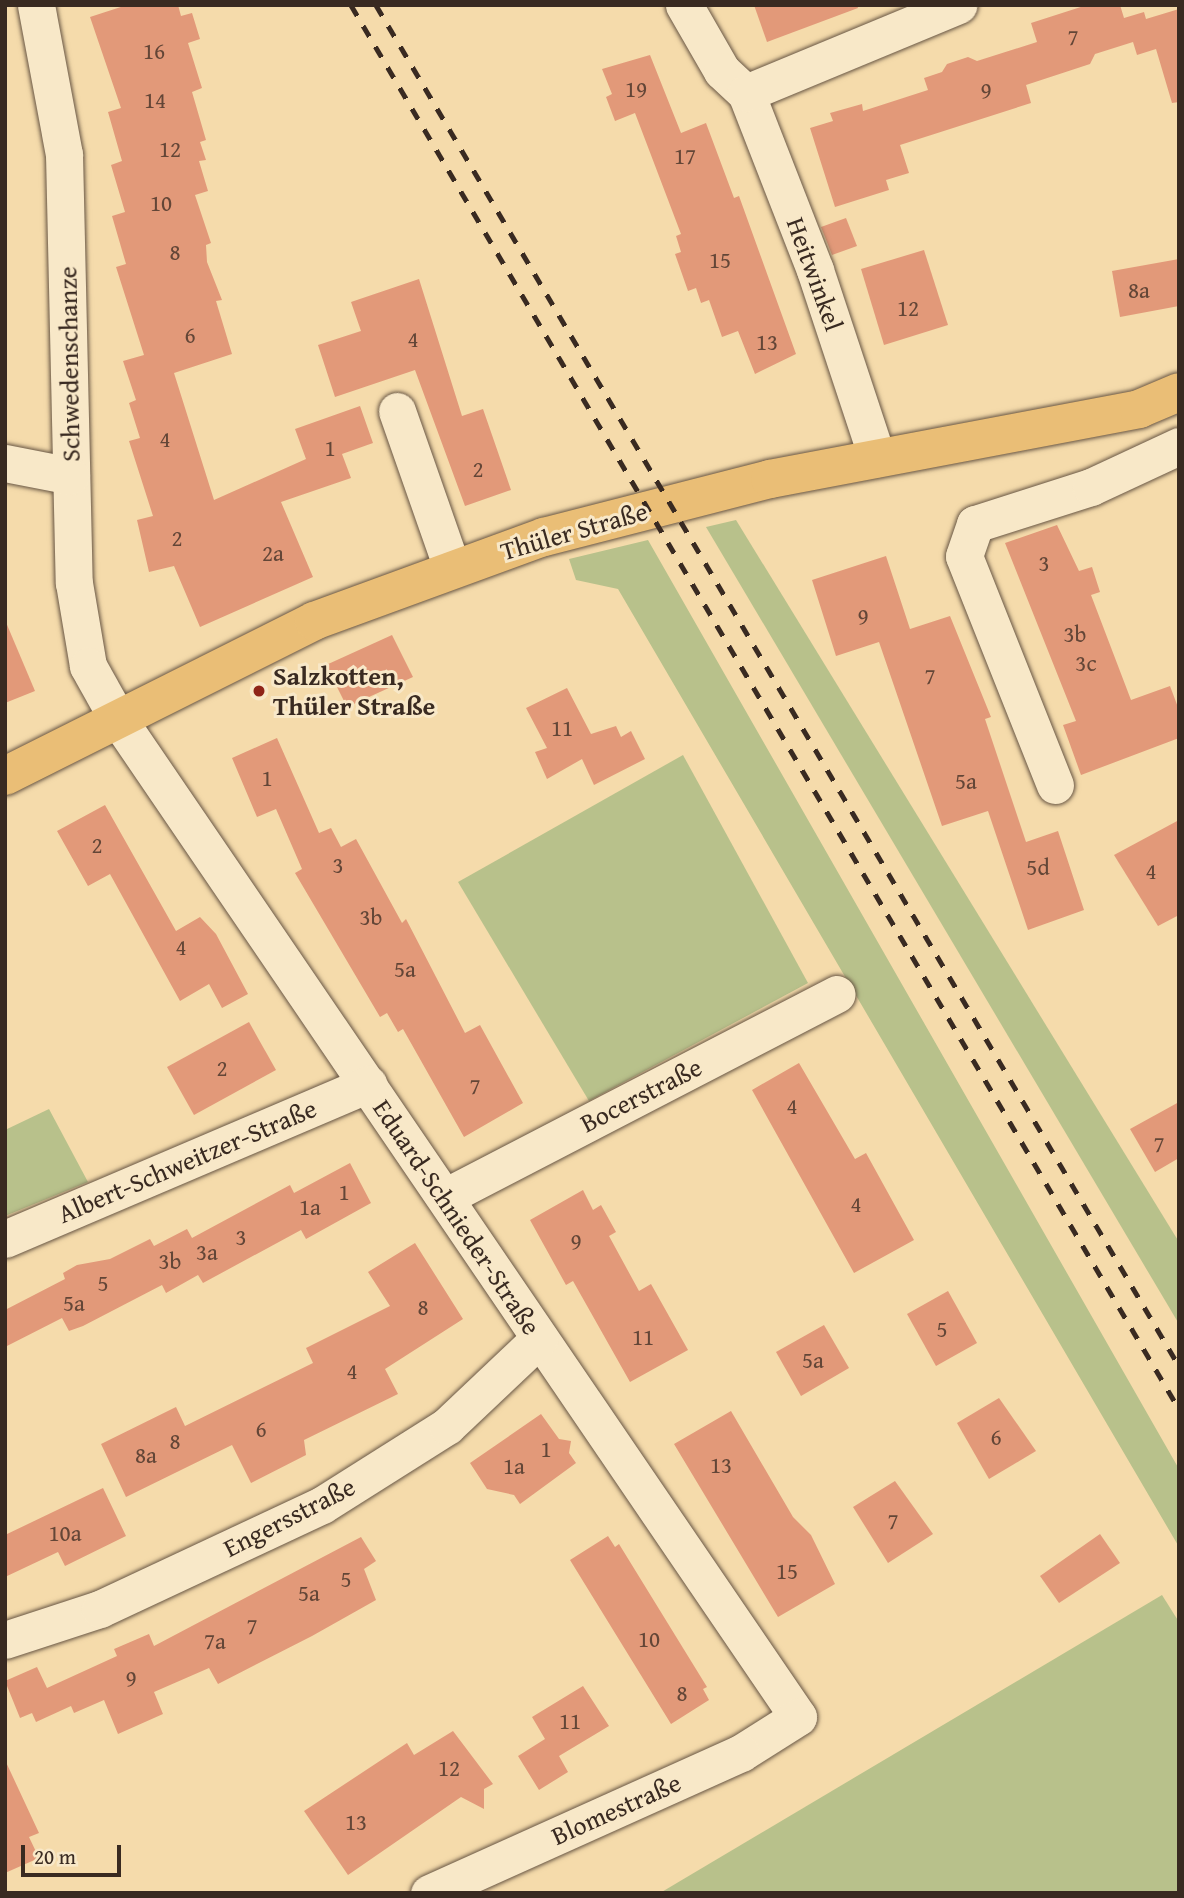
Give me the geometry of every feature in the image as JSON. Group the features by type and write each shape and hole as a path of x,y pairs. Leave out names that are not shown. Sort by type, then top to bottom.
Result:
{"main road":[{"name":"Thüler Straße","path":"5,776 116,716 314,621 452,568 591,523 877,458 1139,408 1179,392"}],"street":[{"name":"Schwedenschanze","path":"36,5 64,154 74,583 88,666 116,716"},
{"name":"Heitwinkel","path":"684,5 723,71 746,93 815,270 877,458"},
{"path":"746,93 958,5"},
{"path":"397,411 452,568"},
{"path":"1055,785 964,556 975,524 1091,487 1179,446"},
{"path":"5,463 71,476"},
{"name":"Eduard-Schnieder-Straße","path":"116,716 798,1717"},
{"name":"Bocerstraße","path":"445,1197 837,994"},
{"name":"Albert-Schweitzer-Straße","path":"5,1239 368,1084"},
{"name":"Engersstraße","path":"5,1640 100,1609 322,1505 447,1426 539,1339"},
{"name":"Blomestraße","path":"429,1893 741,1753 798,1717"}],"green space":[{"path":"736,520 1179,1242 1179,1324 706,527"},
{"path":"648,540 1179,1469 1179,1547 618,589 576,580 569,559"},
{"path":"683,755 808,983 589,1101 458,882"},
{"path":"49,1109 88,1182 5,1216 5,1130"},
{"path":"1162,1595 1179,1622 1179,1893 660,1893"}],"building":[{"path":"127,5 178,5 181,16 192,13 200,39 188,43 202,88 192,92 206,140 200,142 206,160 199,161 208,191 195,195 211,243 206,245 207,262 222,300 216,301 232,354 174,373 214,500 306,459 295,429 360,406 373,443 342,454 351,478 281,502 313,577 200,627 174,566 149,572 137,520 153,516 129,441 140,438 129,403 136,400 123,361 144,355 116,267 126,264 112,216 125,212 111,165 122,161 108,112 121,108 90,17"},
{"path":"754,5 857,5 858,8 767,42"},
{"path":"1087,5 1120,5 1124,18 1144,12 1146,19 1179,9 1179,102 1172,103 1156,49 1137,55 1133,42 1095,54 1090,64 1026,85 1031,103 900,145 909,173 886,180 889,190 835,207 810,128 833,121 830,113 862,104 863,111 928,90 924,78 942,72 947,64 968,57 977,61 1037,42 1031,23"},
{"path":"650,55 681,133 706,123 734,198 739,196 796,354 755,374 738,331 722,337 709,300 701,303 696,288 688,291 675,254 681,252 676,236 681,234 635,113 615,121 606,97 612,94 602,69"},
{"path":"846,218 857,246 832,255 821,227"},
{"path":"924,250 948,325 884,345 861,269"},
{"path":"1179,259 1179,306 1120,317 1112,271"},
{"path":"419,279 462,416 483,409 511,490 465,506 415,370 335,397 318,345 361,331 351,302"},
{"path":"1057,525 1079,571 1092,567 1100,592 1091,595 1131,700 1170,686 1179,710 1179,738 1081,775 1063,725 1076,721 1005,543"},
{"path":"886,556 910,629 950,616 991,717 985,719 1026,842 1058,831 1084,910 1028,930 988,811 942,826 879,642 836,656 812,580"},
{"path":"5,620 35,691 5,703"},
{"path":"392,635 413,677 347,707 326,665"},
{"path":"567,688 591,734 616,726 621,737 631,731 645,759 594,785 582,759 547,779 535,752 547,748 526,708"},
{"path":"277,738 319,833 331,828 341,847 356,839 402,923 406,919 465,1033 480,1025 523,1103 464,1137 403,1029 398,1032 387,1013 380,1017 295,873 302,869 276,809 257,817 232,758"},
{"path":"105,805 176,931 200,917 216,934 248,994 222,1008 209,984 180,1001 110,874 88,886 57,831"},
{"path":"1179,820 1179,915 1158,926 1114,855"},
{"path":"249,1022 276,1070 194,1115 167,1067"},
{"path":"799,1063 855,1159 866,1153 914,1240 854,1273 752,1090"},
{"path":"1179,1102 1179,1158 1155,1172 1130,1129"},
{"path":"350,1163 371,1203 306,1239 301,1230 203,1283 198,1275 166,1293 162,1285 83,1326 69,1331 62,1318 5,1347 5,1310 65,1279 63,1273 77,1265 110,1259 150,1239 154,1246 187,1229 192,1238 290,1185 294,1193"},
{"path":"583,1190 593,1210 601,1205 616,1232 609,1236 639,1291 651,1284 688,1350 630,1382 573,1281 566,1285 530,1220"},
{"path":"415,1243 463,1319 385,1369 398,1394 304,1440 306,1455 251,1483 232,1445 126,1497 101,1444 176,1407 185,1426 313,1363 306,1348 390,1306 368,1272"},
{"path":"948,1291 977,1343 936,1366 907,1314"},
{"path":"824,1325 849,1368 801,1396 776,1352"},
{"path":"999,1398 1036,1451 989,1479 957,1423"},
{"path":"731,1411 793,1517 811,1535 835,1584 778,1617 674,1444"},
{"path":"541,1414 559,1439 571,1441 569,1453 576,1463 520,1504 514,1495 487,1489 470,1463"},
{"path":"895,1481 933,1534 888,1563 853,1507"},
{"path":"103,1488 126,1536 65,1566 58,1552 5,1577 5,1535"},
{"path":"1100,1534 1120,1563 1059,1603 1040,1576"},
{"path":"608,1536 615,1547 619,1544 707,1687 703,1689 709,1700 671,1724 570,1560"},
{"path":"361,1537 376,1561 364,1569 376,1600 312,1636 218,1684 209,1668 154,1692 163,1714 118,1734 104,1700 74,1713 71,1706 36,1722 32,1713 20,1718 5,1681 37,1667 47,1688 117,1656 114,1649 149,1634 154,1646"},
{"path":"583,1686 609,1726 559,1756 568,1772 539,1790 518,1756 545,1739 532,1717"},
{"path":"453,1731 493,1784 484,1789 484,1809 461,1797 348,1875 304,1811 407,1743 414,1755"},
{"path":"5,1760 39,1833 29,1837 39,1858 5,1873"}],"railway":[{"path":"351,5 1179,1409"},
{"path":"376,5 1179,1366"}],"place":[{"name":"Salzkotten, Thüler Straße","path":"259,691"}]}
